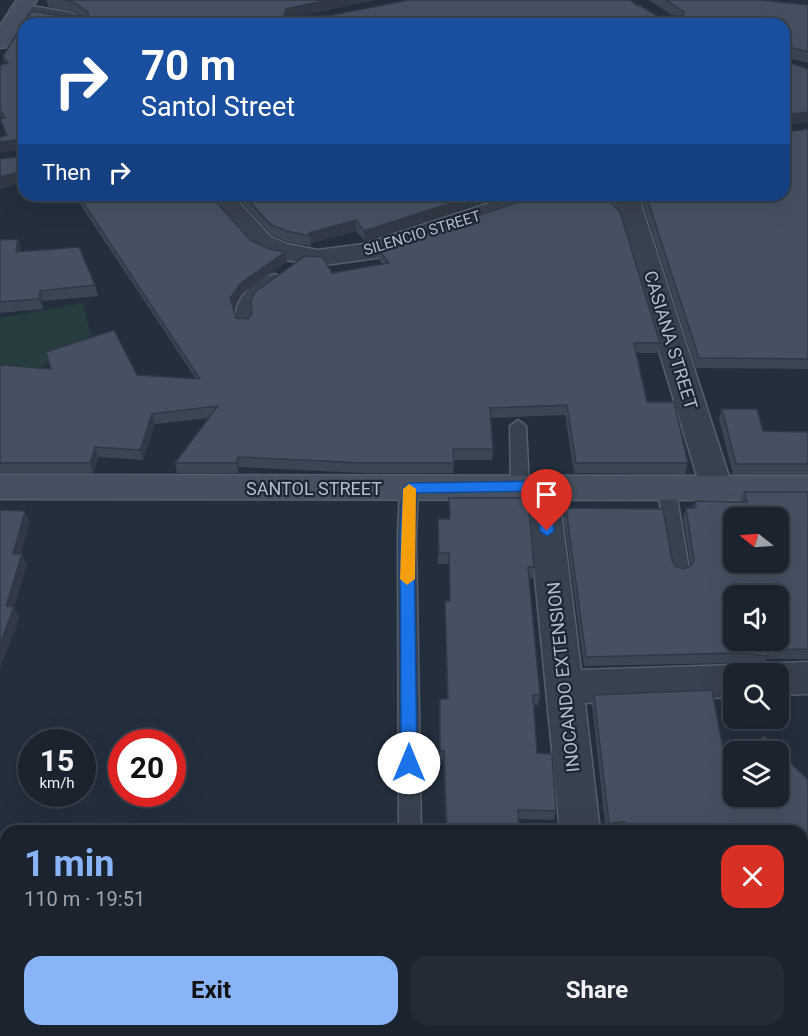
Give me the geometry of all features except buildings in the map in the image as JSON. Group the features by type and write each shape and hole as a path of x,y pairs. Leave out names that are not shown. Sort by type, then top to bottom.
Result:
{"street":[{"path":"0,42 23,5 66,18"},
{"name":"SILENCIO STREET","path":"224,201 262,243 280,251 305,256 367,252 521,201"},
{"name":"CASIANA STREET","path":"627,201 716,486"},
{"name":"INOCANDO EXTENSION","path":"531,486 565,687 579,825"},
{"name":"SANTOL STREET","path":"0,487 716,486 808,488"},
{"path":"789,679 808,678"},
{"path":"565,687 723,681"}],"lane":[{"path":"244,323 242,310 249,298 305,256"},
{"path":"518,426 531,486"},
{"path":"666,486 680,569"},
{"path":"409,488 407,536 410,825"}],"green space":[{"path":"83,303 93,345 62,351 35,372 0,364 0,318"}],"slow traffic":[{"path":"407,579 409,489"}],"route":[{"path":"409,763 407,536 409,488 542,486 547,531"}]}
